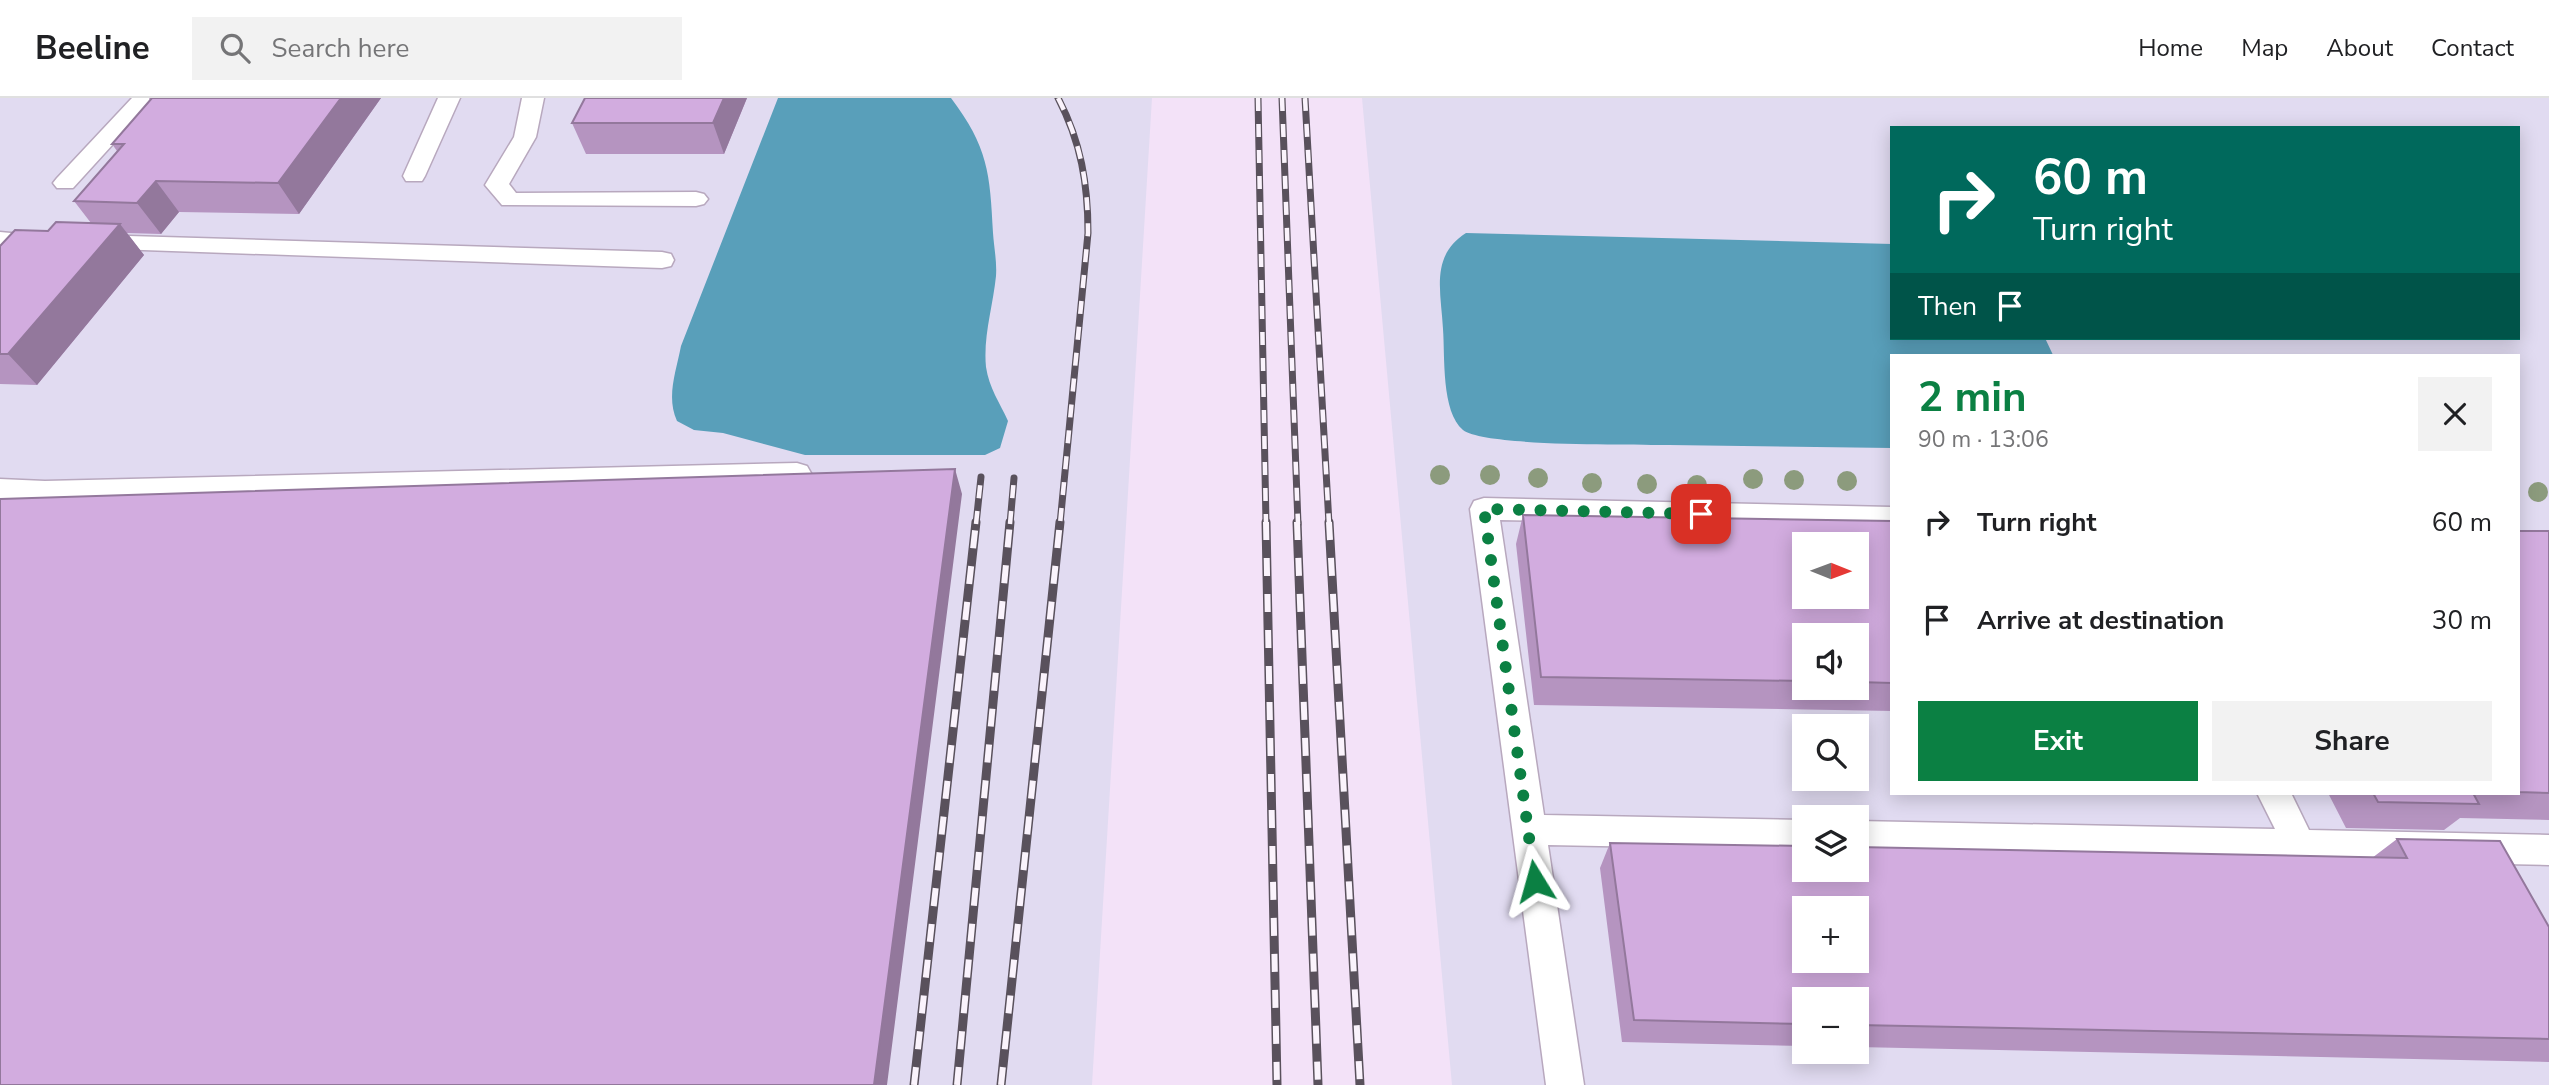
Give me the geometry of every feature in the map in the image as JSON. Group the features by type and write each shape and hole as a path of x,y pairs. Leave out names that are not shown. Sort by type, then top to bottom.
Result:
{"lane":[{"path":"65,183 144,98"},
{"path":"414,176 449,98"},
{"path":"533,98 525,136 497,185 510,200 696,199"},
{"path":"0,240 662,260"},
{"path":"0,489 46,491 797,473"},
{"path":"1565,1085 1484,509 1890,518"},
{"path":"2275,795 2299,845"},
{"path":"1528,830 1792,835"},
{"path":"1869,836 2549,850"},
{"path":"2492,849 2511,882"}],"shaded area":[{"path":"0,98 1152,98 1092,1085 0,1085"},
{"path":"1362,98 2549,98 2549,1085 1452,1085"}],"water":[{"path":"778,98 951,98 963,115 980,146 990,193 996,271 985,356 990,382 1008,421 1000,448 985,455 805,455 723,433 694,430 677,421 672,394 681,346"},
{"path":"1466,233 1890,244 1890,340 2046,340 2053,354 1890,354 1890,448 1561,444 1477,435 1463,430 1456,422 1448,397 1444,368 1440,275 1447,252"}],"building":[{"path":"152,98 341,98 278,183 156,181 137,203 74,201 124,144 112,144"},
{"path":"585,98 724,98 713,123 572,123"},
{"path":"56,222 120,224 8,354 0,354 0,246 15,230 48,231"},
{"path":"955,469 874,1085 0,1085 0,499"},
{"path":"1523,515 1890,521 1890,683 1869,682 1869,623 1792,623 1792,681 1541,677"},
{"path":"2520,531 2549,531 2549,793 2520,792"},
{"path":"2374,795 2474,795 2479,804 2378,802"},
{"path":"2397,839 2500,841 2549,927 2549,1039 1869,1025 1869,987 1792,987 1792,1024 1634,1020 1610,843 1792,846 1792,882 1869,882 1869,847 2407,858"}],"railway":[{"path":"1058,98 1082,164 1087,197 1088,233 1060,524"},
{"path":"1258,98 1266,524"},
{"path":"1282,98 1298,524"},
{"path":"1305,98 1329,524"},
{"path":"976,524 981,477"},
{"path":"1010,524 1014,478"},
{"path":"914,1085 976,522"},
{"path":"957,1085 1010,522"},
{"path":"1001,1085 1060,522"},
{"path":"1266,522 1277,1085"},
{"path":"1297,522 1318,1085"},
{"path":"1329,522 1360,1085"}],"route":[{"path":"1535,881 1484,509 1701,514"}]}
